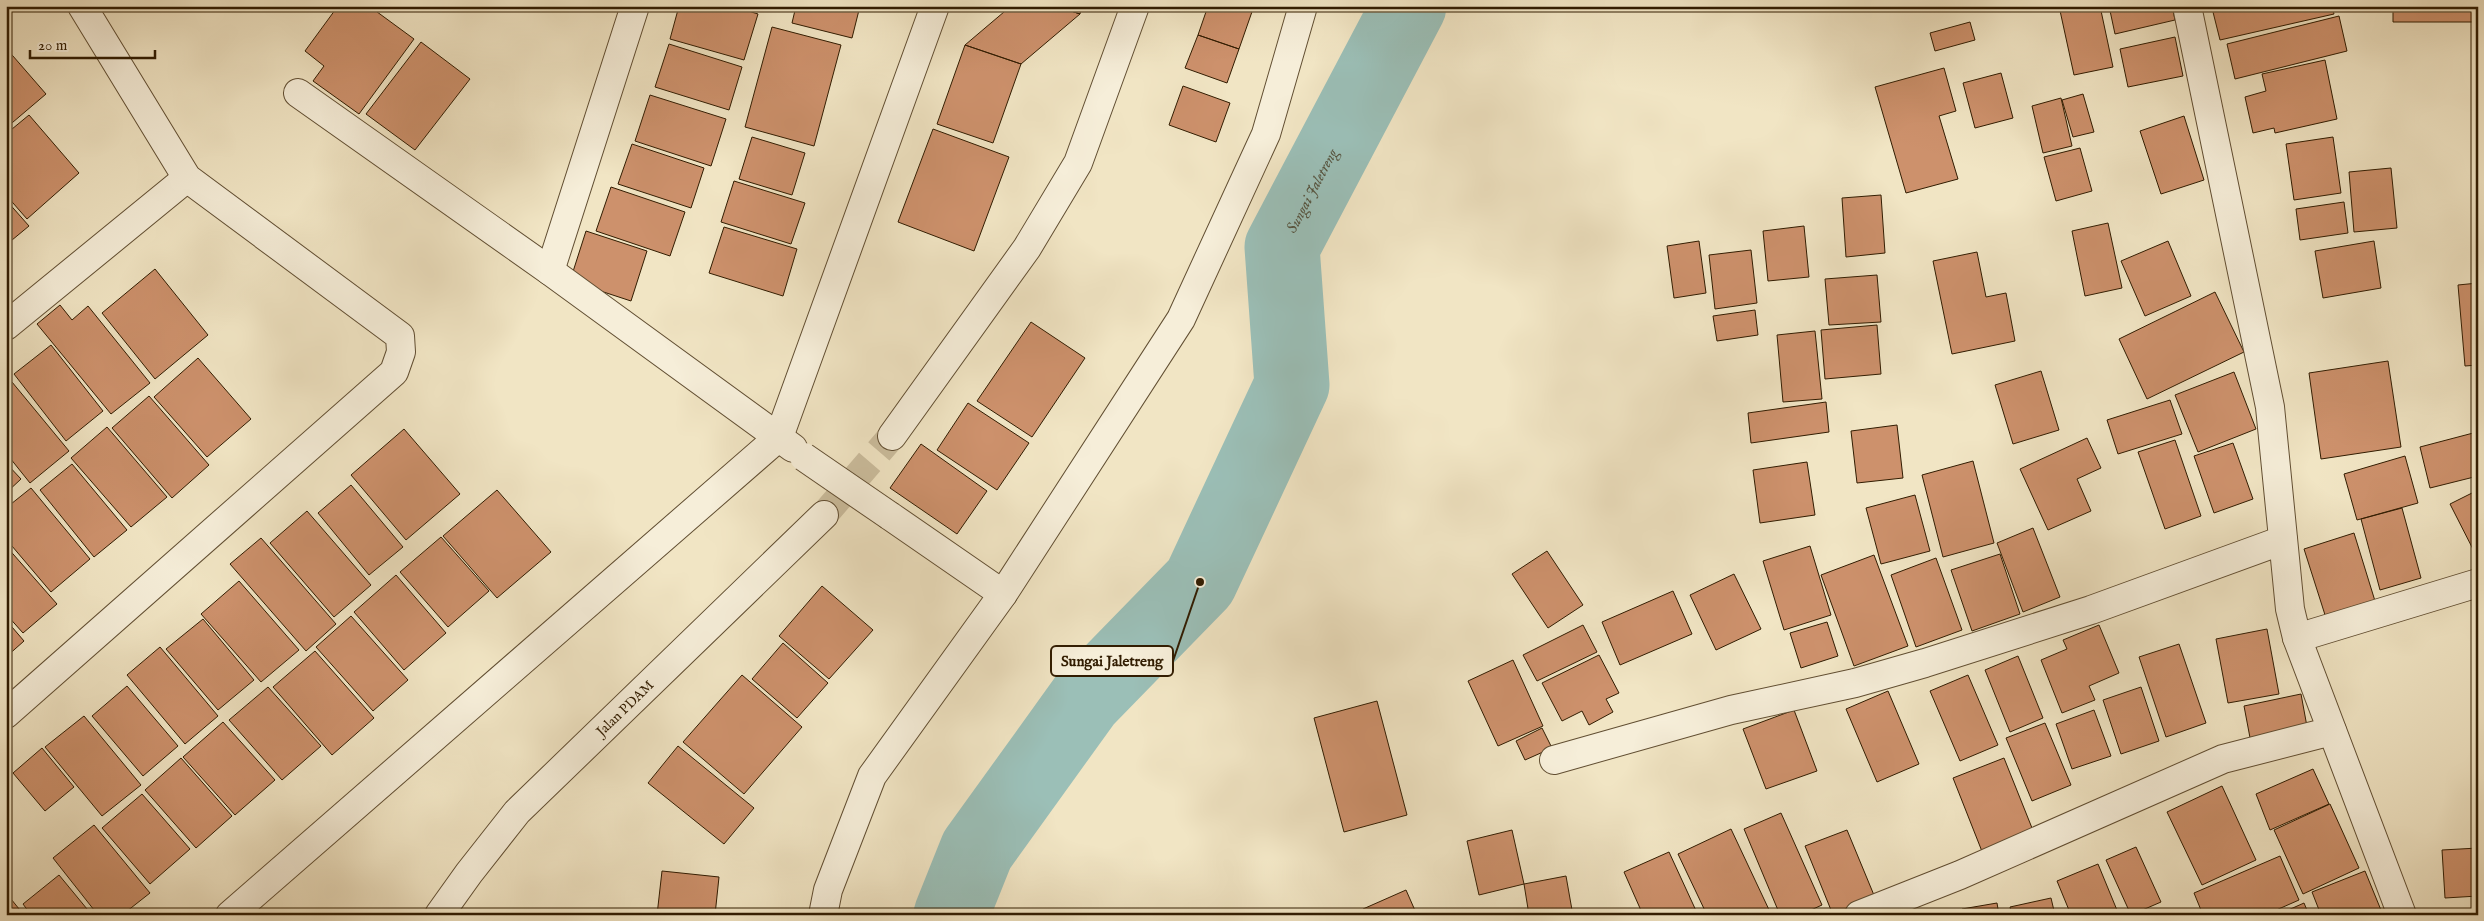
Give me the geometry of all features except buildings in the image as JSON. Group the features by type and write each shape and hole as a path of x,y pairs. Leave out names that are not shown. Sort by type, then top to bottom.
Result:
{"street":[{"path":"6,714 394,372 401,352 400,336 186,178 82,6"},
{"path":"550,271 635,6"},
{"path":"230,915 779,437 936,6"},
{"path":"892,436 1028,248 1078,163 1135,6"},
{"path":"823,915 828,890 872,776 1003,594 1181,319 1266,134 1303,6"},
{"path":"2187,6 2270,407 2290,609 2297,638 2402,915"},
{"path":"298,93 550,271 804,457 1003,594"},
{"path":"6,326 186,178"},
{"name":"Jalan PDAM","path":"438,915 468,873 517,812 824,515"},
{"path":"1554,760 1731,710 1855,683 1925,663 2091,610 2283,540"},
{"path":"2297,638 2478,583"},
{"path":"1859,915 1969,872 2223,759 2332,731"}],"waterway":[{"name":"Sungai Jaletreng","path":"951,915 977,850 1085,700 1200,582 1292,385 1282,247 1409,6"}],"tunnel":[{"path":"824,515 892,436"}],"place":[{"name":"Sungai Jaletreng","path":"1200,582"}]}
